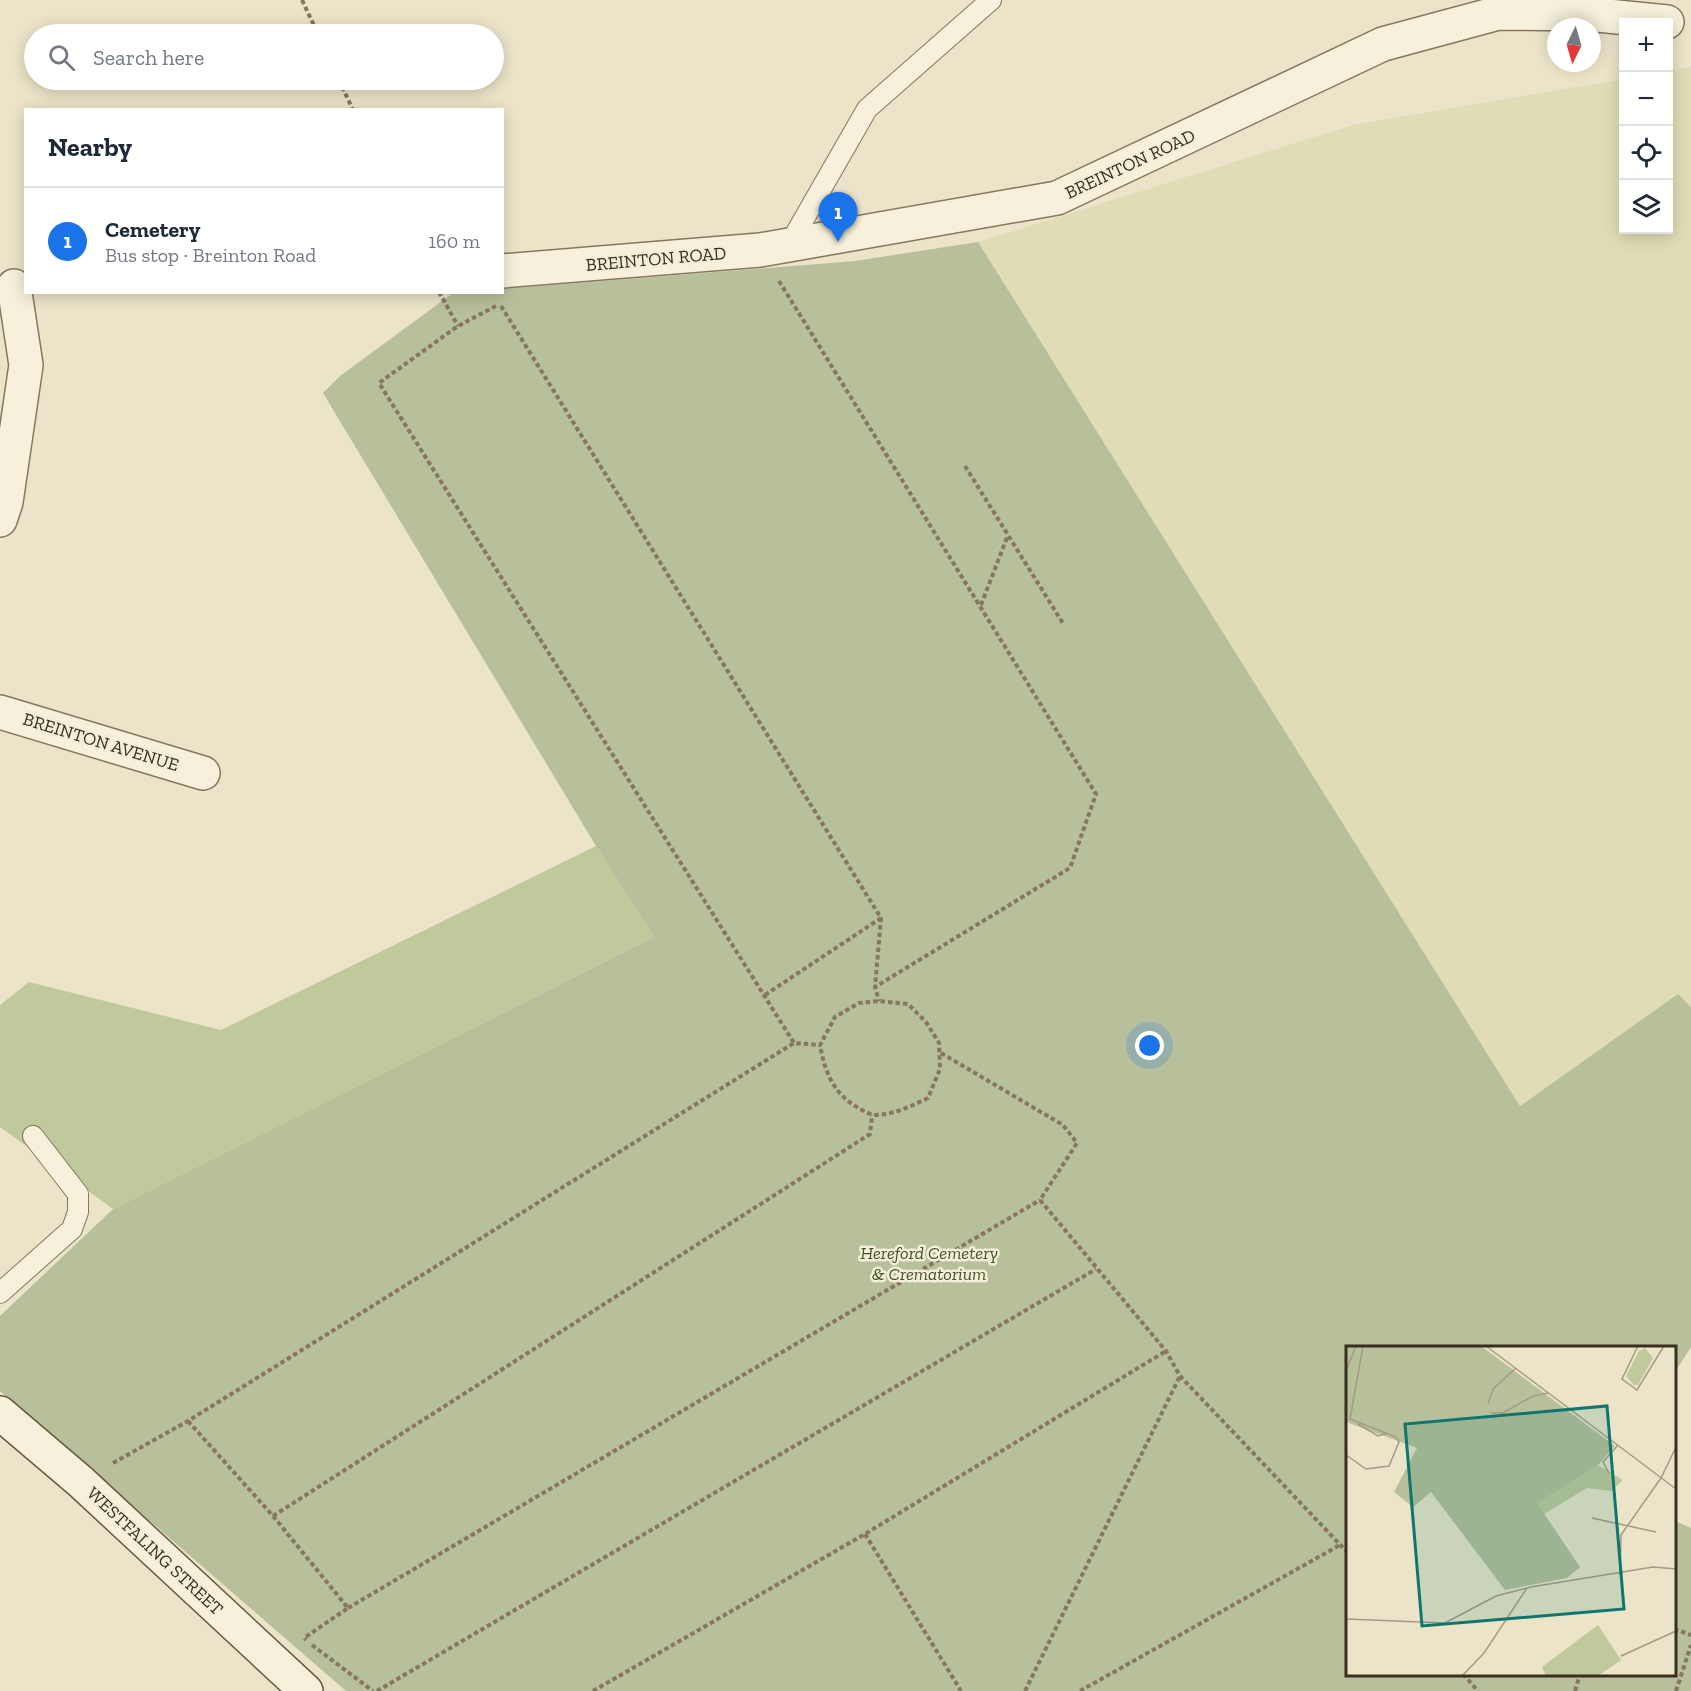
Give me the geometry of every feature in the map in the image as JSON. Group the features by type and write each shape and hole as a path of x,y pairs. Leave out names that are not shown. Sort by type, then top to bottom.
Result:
{"street":[{"name":"BREINTON ROAD","path":"504,271 774,248 1057,198 1383,44 1498,13 1588,14 1623,18"},
{"name":"BREINTON ROAD","path":"1673,24 1691,25"},
{"path":"0,520 6,502 26,365 13,286"},
{"name":"BREINTON AVENUE","path":"0,712 203,773"},
{"name":"WESTFALING STREET","path":"0,1413 81,1482 306,1691"}],"lane":[{"path":"774,248 867,109 991,0"},
{"path":"1,1290 72,1229 78,1212 78,1194 33,1136"}],"path":[{"path":"303,0 314,24"},
{"path":"344,90 352,108"},
{"path":"774,248 981,605 1096,794 1070,868 875,987"},
{"path":"440,294 458,326"},
{"path":"794,1043 379,383 458,326 500,304 881,918 875,987 879,1001"},
{"path":"965,466 1064,625"},
{"path":"981,605 1008,535"},
{"path":"765,995 881,918"},
{"path":"879,1001 908,1004 926,1022 939,1043 940,1069 928,1098 903,1110 872,1115 851,1103 834,1088 824,1067 820,1045 836,1017 859,1003 879,1001"},
{"path":"81,1482 188,1421 794,1043 820,1045"},
{"path":"941,1053 1063,1125 1077,1143 1040,1200 348,1608 304,1638 375,1691 1096,1269"},
{"path":"273,1516 870,1134 872,1115"},
{"path":"1040,1200 1166,1351 1180,1376 1346,1552"},
{"path":"593,1691 865,1534 1166,1351"},
{"path":"1025,1691 1180,1376"},
{"path":"188,1421 273,1516 348,1608"},
{"path":"865,1534 961,1691"},
{"path":"1080,1691 1340,1545"},
{"path":"1676,1630 1691,1635"},
{"path":"1676,1691 1691,1646"},
{"path":"1465,1676 1478,1691"},
{"path":"1575,1691 1579,1676"}],"shaded area":[{"path":"1691,67 1691,1007 1678,995 1520,1106 978,242 1353,125 1619,80 1619,234 1673,234 1673,70"}],"green space":[{"name":"Hereford Cemetery & Crematorium","path":"978,242 1520,1106 1678,994 1691,1007 1691,1347 1676,1370 1676,1346 1346,1346 1346,1676 1676,1676 1676,1521 1691,1528 1691,1691 346,1691 0,1391 0,1316 113,1209 654,937 596,846 323,393 340,376 452,294 504,294 504,289 855,261"},
{"path":"596,846 654,937 113,1209 0,1127 0,1005 29,982 221,1030"}],"place":[{"name":"Cemetery","path":"838,242"}]}
